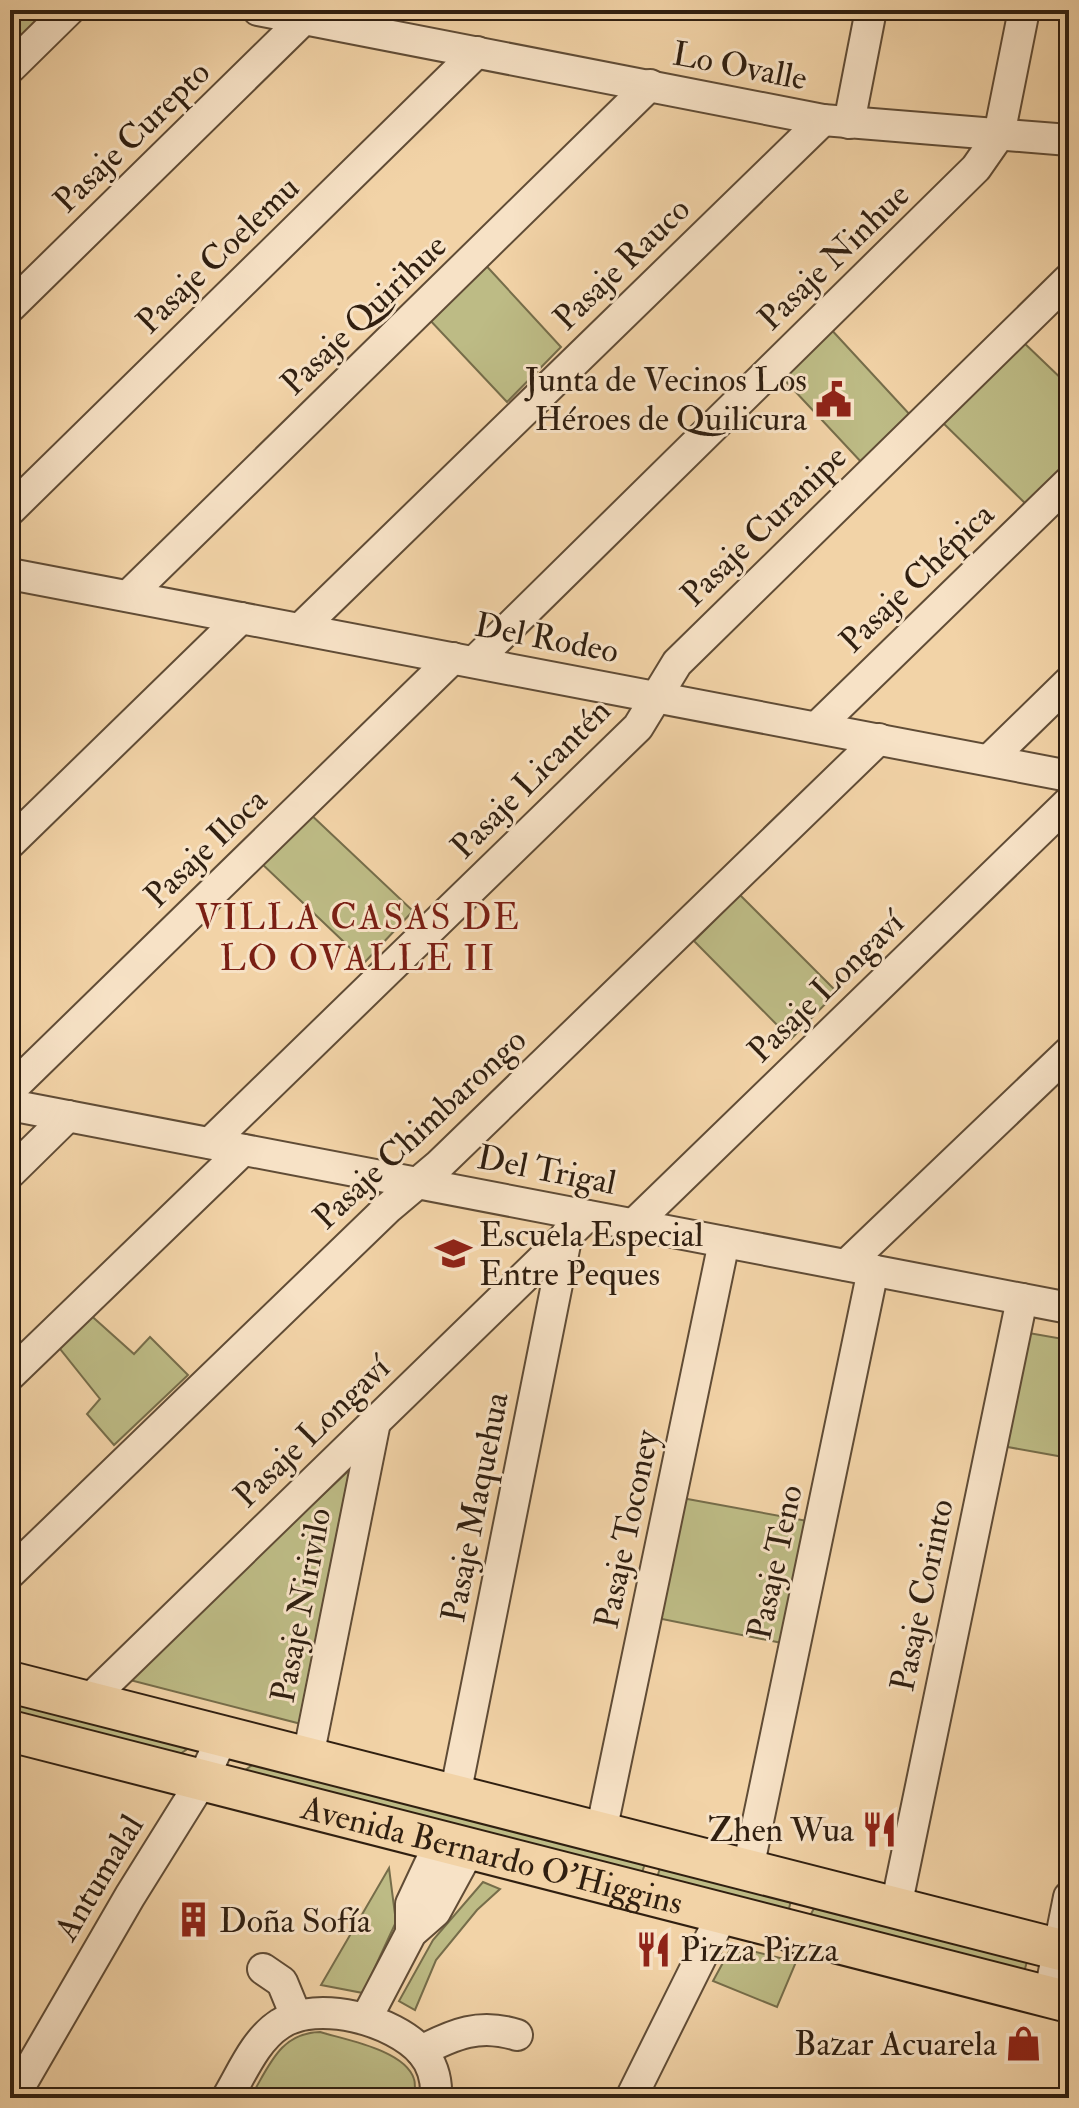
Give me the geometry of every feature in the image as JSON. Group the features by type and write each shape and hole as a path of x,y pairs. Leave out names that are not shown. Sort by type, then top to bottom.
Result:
{"main road":[{"name":"Avenida Bernardo O'Higgins","path":"10,1682 1064,1950"},
{"name":"Avenida Bernardo O'Higgins","path":"10,1731 1059,1999"},
{"path":"648,1894 649,1869 663,1848"},
{"path":"779,1928 798,1915 815,1887"}],"street":[{"path":"10,68 69,10"},
{"name":"Lo Ovalle","path":"258,10 309,14 477,52 836,121 1069,140"},
{"path":"836,121 871,10"},
{"path":"999,135 1024,10"},
{"name":"Pasaje Curepto","path":"10,307 309,14"},
{"name":"Pasaje Coelemu","path":"10,510 477,52"},
{"name":"Pasaje Quirihue","path":"128,596 650,85"},
{"name":"Pasaje Rauco","path":"300,629 836,121"},
{"name":"Pasaje Ninhue","path":"463,660 967,178 999,135"},
{"name":"Pasaje Curanipe","path":"656,697 677,663 1069,279"},
{"name":"Pasaje Chépica","path":"817,727 1069,482"},
{"name":"Del Rodeo","path":"16,581 128,596 1069,776"},
{"path":"10,843 241,618"},
{"name":"Pasaje Iloca","path":"10,1090 463,660"},
{"path":"989,760 1069,682"},
{"name":"Pasaje Licantén","path":"210,1143 638,727 656,697"},
{"name":"Pasaje Chimbarongo","path":"10,1573 879,739"},
{"name":"Pasaje Longaví","path":"634,1224 1069,802"},
{"path":"860,1268 1069,1052"},
{"name":"Del Trigal","path":"10,1105 417,1183 577,1225 634,1224 1069,1308"},
{"path":"10,1173 68,1116"},
{"path":"10,1375 243,1150"},
{"name":"Pasaje Longaví","path":"88,1701 577,1225"},
{"name":"Pasaje Maquehua","path":"455,1795 577,1225"},
{"name":"Pasaje Toconey","path":"601,1832 724,1242"},
{"name":"Pasaje Teno","path":"748,1869 860,1268"},
{"name":"Pasaje Corinto","path":"896,1907 1022,1299"},
{"name":"Pasaje Nirivilo","path":"308,1757 375,1422"},
{"name":"Antumalal","path":"13,2098 130,1896 203,1779 223,1735"},
{"path":"366,2019 411,1933 411,1904 455,1844"},
{"path":"1059,1999 1069,1897"},
{"path":"631,2098 723,1913"},
{"path":"263,1969 282,1982 296,2016"},
{"path":"227,2098 260,2043 282,2022 296,2016 324,2012 366,2019 406,2039 421,2051 435,2077 436,2098"},
{"path":"421,2051 451,2036 477,2029 490,2028 517,2035"}],"shaded area":[{"path":"10,10 49,10 10,51"},
{"path":"480,259 561,347 507,402 427,317"},
{"path":"828,326 912,417 863,464 778,373"},
{"path":"1021,340 1069,386 1069,467 1029,507 940,420"},
{"path":"307,811 413,911 365,962 260,862"},
{"path":"740,895 837,992 791,1039 694,941"},
{"path":"86,1311 134,1354 150,1337 188,1375 114,1445 87,1414 100,1399 53,1340"},
{"path":"1023,1332 1069,1340 1069,1458 1002,1446"},
{"path":"360,1460 305,1725 126,1679"},
{"path":"682,1498 813,1522 792,1645 657,1618"},
{"path":"10,1696 177,1737 186,1750 174,1758 10,1718"},
{"path":"255,1763 647,1858 640,1878 241,1773"},
{"path":"389,1868 396,1922 363,1993 321,1985"},
{"path":"660,1868 793,1892 787,1917 656,1881"},
{"path":"483,1882 500,1889 477,1910 436,1960 415,2010 399,2001 433,1940"},
{"path":"818,1901 1029,1954 1023,1976 805,1925"},
{"path":"732,1946 796,1962 777,2007 713,1981"},
{"path":"320,2032 387,2053 399,2061 414,2079 415,2098 250,2098 285,2045 294,2038"}],"place":[{"name":"Junta de Vecinos Los Héroes de Quilicura","path":"833,399"},
{"name":"Escuela Especial Entre Peques","path":"453,1254"},
{"name":"Zhen Wua","path":"880,1829"},
{"name":"Doña Sofía","path":"193,1920"},
{"name":"Pizza Pizza","path":"654,1949"},
{"name":"Bazar Acuarela","path":"1023,2043"}],"district":[{"name":"VILLA CASAS DE LO OVALLE II","path":"358,936"}]}
